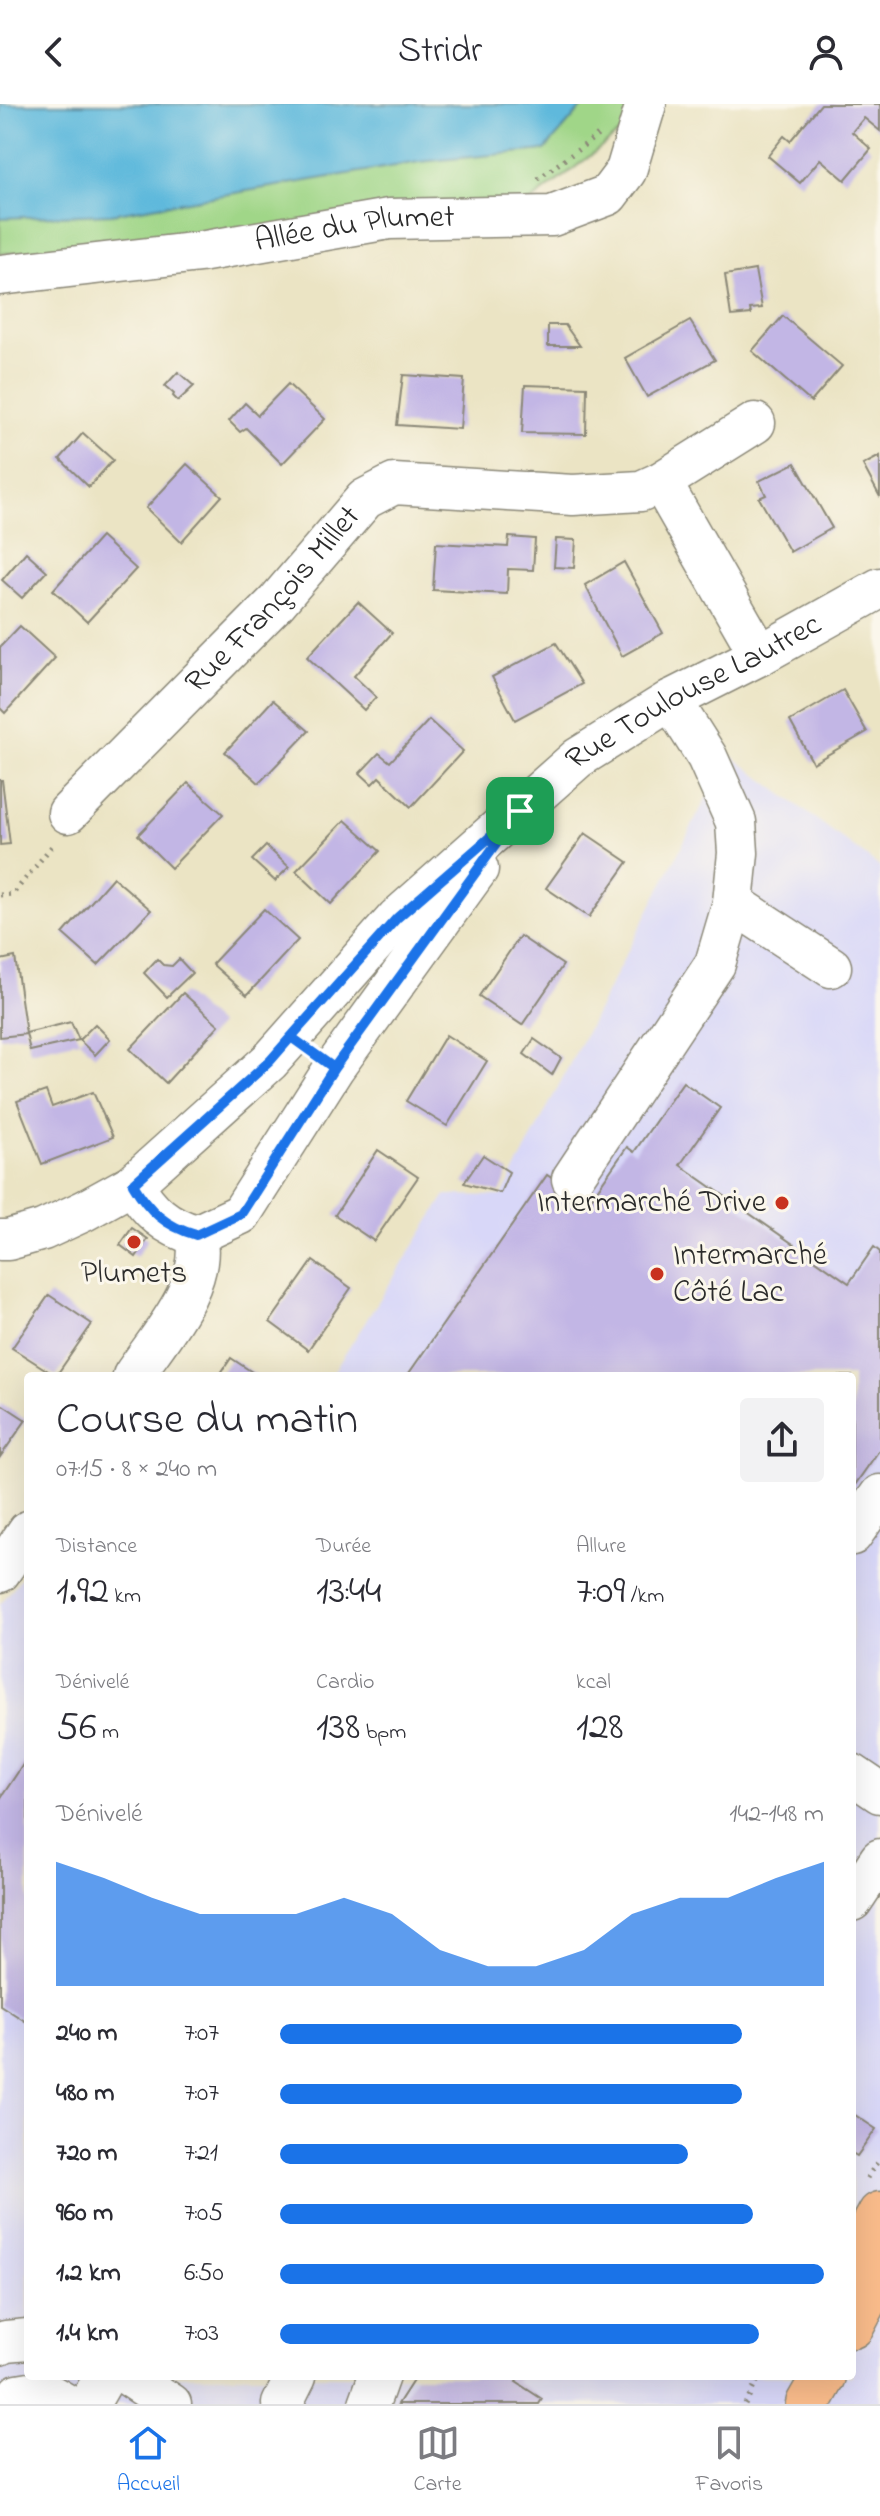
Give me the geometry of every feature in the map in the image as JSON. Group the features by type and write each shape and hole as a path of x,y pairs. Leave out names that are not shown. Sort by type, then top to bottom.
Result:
{"main road":[{"path":"866,2295 872,2198"},
{"path":"776,2404 789,2380"},
{"path":"808,2404 822,2380"}],"street":[{"name":"Allée du Plumet","path":"0,275 200,252 389,219 552,216 608,195 626,171 646,104"},
{"name":"Rue François Millet","path":"68,813 276,603 365,499 394,484 573,495 641,491 661,482 755,423"},
{"path":"661,482 760,655"},
{"name":"Rue Toulouse Lautrec","path":"0,1240 43,1230 133,1184 411,930 520,811 578,758 671,700 880,588"},
{"path":"572,1179 715,964 733,903 738,853 736,822 707,757 671,700"},
{"path":"733,903 831,967"},
{"name":"Rue Toulouse Lautrec","path":"196,1235 241,1214 334,1068 411,930"},
{"path":"291,1037 334,1068"},
{"path":"133,1184 146,1206 178,1230 196,1235 199,1248 194,1283 136,1372"},
{"path":"856,1529 880,1495"},
{"path":"0,1572 24,1537"},
{"path":"856,1777 880,1793"},
{"path":"89,2404 103,2380"},
{"path":"135,2380 171,2404"},
{"path":"282,2404 294,2380"},
{"path":"369,2404 378,2380"},
{"path":"12,2404 18,2394 42,2390 66,2404"}],"path":[{"path":"0,895 13,894 60,836 68,813"},
{"path":"872,2198 880,2158"},
{"path":"745,2404 758,2380"}],"shaded area":[{"path":"729,754 880,867 880,2404 0,2404 0,1605 24,1574 24,2380 856,2380 856,1372 334,1372 446,1195 502,1196"}],"green space":[{"path":"0,104 640,104 621,132 525,206 0,254"}],"water":[{"path":"0,104 585,104 545,150 419,162 111,214 0,218"}],"building":[{"path":"821,104 880,104 880,131 864,118 852,132 871,149 845,180 820,159 800,183 768,156 784,136 790,141"},
{"path":"755,270 762,308 750,309 751,314 731,316 725,275"},
{"path":"783,316 842,366 811,402 752,351"},
{"path":"690,321 715,360 647,397 625,358"},
{"path":"548,325 565,325 580,346 548,346"},
{"path":"178,372 194,386 178,401 165,386"},
{"path":"403,375 464,379 460,429 397,425"},
{"path":"288,384 325,419 282,464 246,428 240,432 229,421 245,403 258,415"},
{"path":"525,385 587,387 586,434 522,433"},
{"path":"83,433 113,460 89,487 60,459"},
{"path":"880,456 880,497 863,465"},
{"path":"795,463 832,528 790,552 759,498 766,495 759,481"},
{"path":"187,464 222,496 181,542 146,508"},
{"path":"101,537 136,569 87,622 53,590"},
{"path":"509,537 535,539 533,570 508,569 507,594 433,590 436,543 508,547"},
{"path":"556,539 576,540 574,568 554,567"},
{"path":"26,552 47,571 22,598 2,580"},
{"path":"624,562 663,633 622,656 585,585"},
{"path":"358,602 392,633 354,676 376,697 364,710 307,657"},
{"path":"20,626 55,658 5,713 0,708 0,647"},
{"path":"556,643 582,684 515,720 492,677"},
{"path":"843,690 867,732 813,763 790,721"},
{"path":"273,700 309,731 259,783 225,752"},
{"path":"429,720 463,751 411,807 379,777 372,784 360,773 379,753 390,762"},
{"path":"0,780 10,844 0,845"},
{"path":"188,783 223,814 171,868 138,835"},
{"path":"345,820 380,851 331,904 296,871"},
{"path":"585,833 628,862 589,917 546,888"},
{"path":"266,846 289,867 275,881 252,860"},
{"path":"113,877 151,910 98,965 63,934"},
{"path":"264,909 298,940 247,995 212,964"},
{"path":"520,936 563,965 522,1025 479,996"},
{"path":"15,957 26,1034 0,1037 0,960"},
{"path":"157,959 163,965 172,966 179,959 192,973 167,997 144,973"},
{"path":"183,993 219,1025 166,1083 130,1049"},
{"path":"71,1022 79,1040 30,1051 26,1033"},
{"path":"95,1024 110,1039 95,1055 79,1040"},
{"path":"446,1035 487,1061 447,1126 406,1101"},
{"path":"534,1039 561,1058 552,1075 524,1054"},
{"name":"Intermarché Côté Lac","path":"683,1082 720,1108 680,1165 849,1283 874,1247 880,1252 880,1449 856,1483 856,1372 410,1372 547,1175 588,1203 627,1147 634,1152"},
{"path":"46,1091 52,1107 93,1092 113,1137 42,1164 17,1101"},
{"path":"378,1150 418,1177 374,1241 335,1215"},
{"path":"483,1155 509,1172 500,1193 464,1183"},
{"name":"Plumets","path":"132,1228 148,1239 136,1257 120,1245"},
{"path":"313,1261 351,1288 308,1350 270,1322"},
{"path":"49,1295 92,1324 59,1372 50,1372 12,1348"},
{"path":"231,1358 252,1372 222,1372"},
{"path":"0,1403 24,1419 24,1423 0,1457"},
{"path":"24,1763 24,2020 0,2005 0,1799"},
{"path":"856,2116 876,2129 856,2155"},
{"path":"413,2380 517,2380 542,2399 539,2404 398,2404"}],"place":[{"name":"Intermarché Drive","path":"782,1203"},
{"name":"Plumets","path":"134,1242"},
{"name":"Intermarché Côté Lac","path":"657,1274"}],"route":[{"path":"520,811 334,1068 291,1037 270,1061 133,1184 146,1206 178,1230 196,1235 241,1214 334,1068 291,1037 397,918 520,811"}]}
